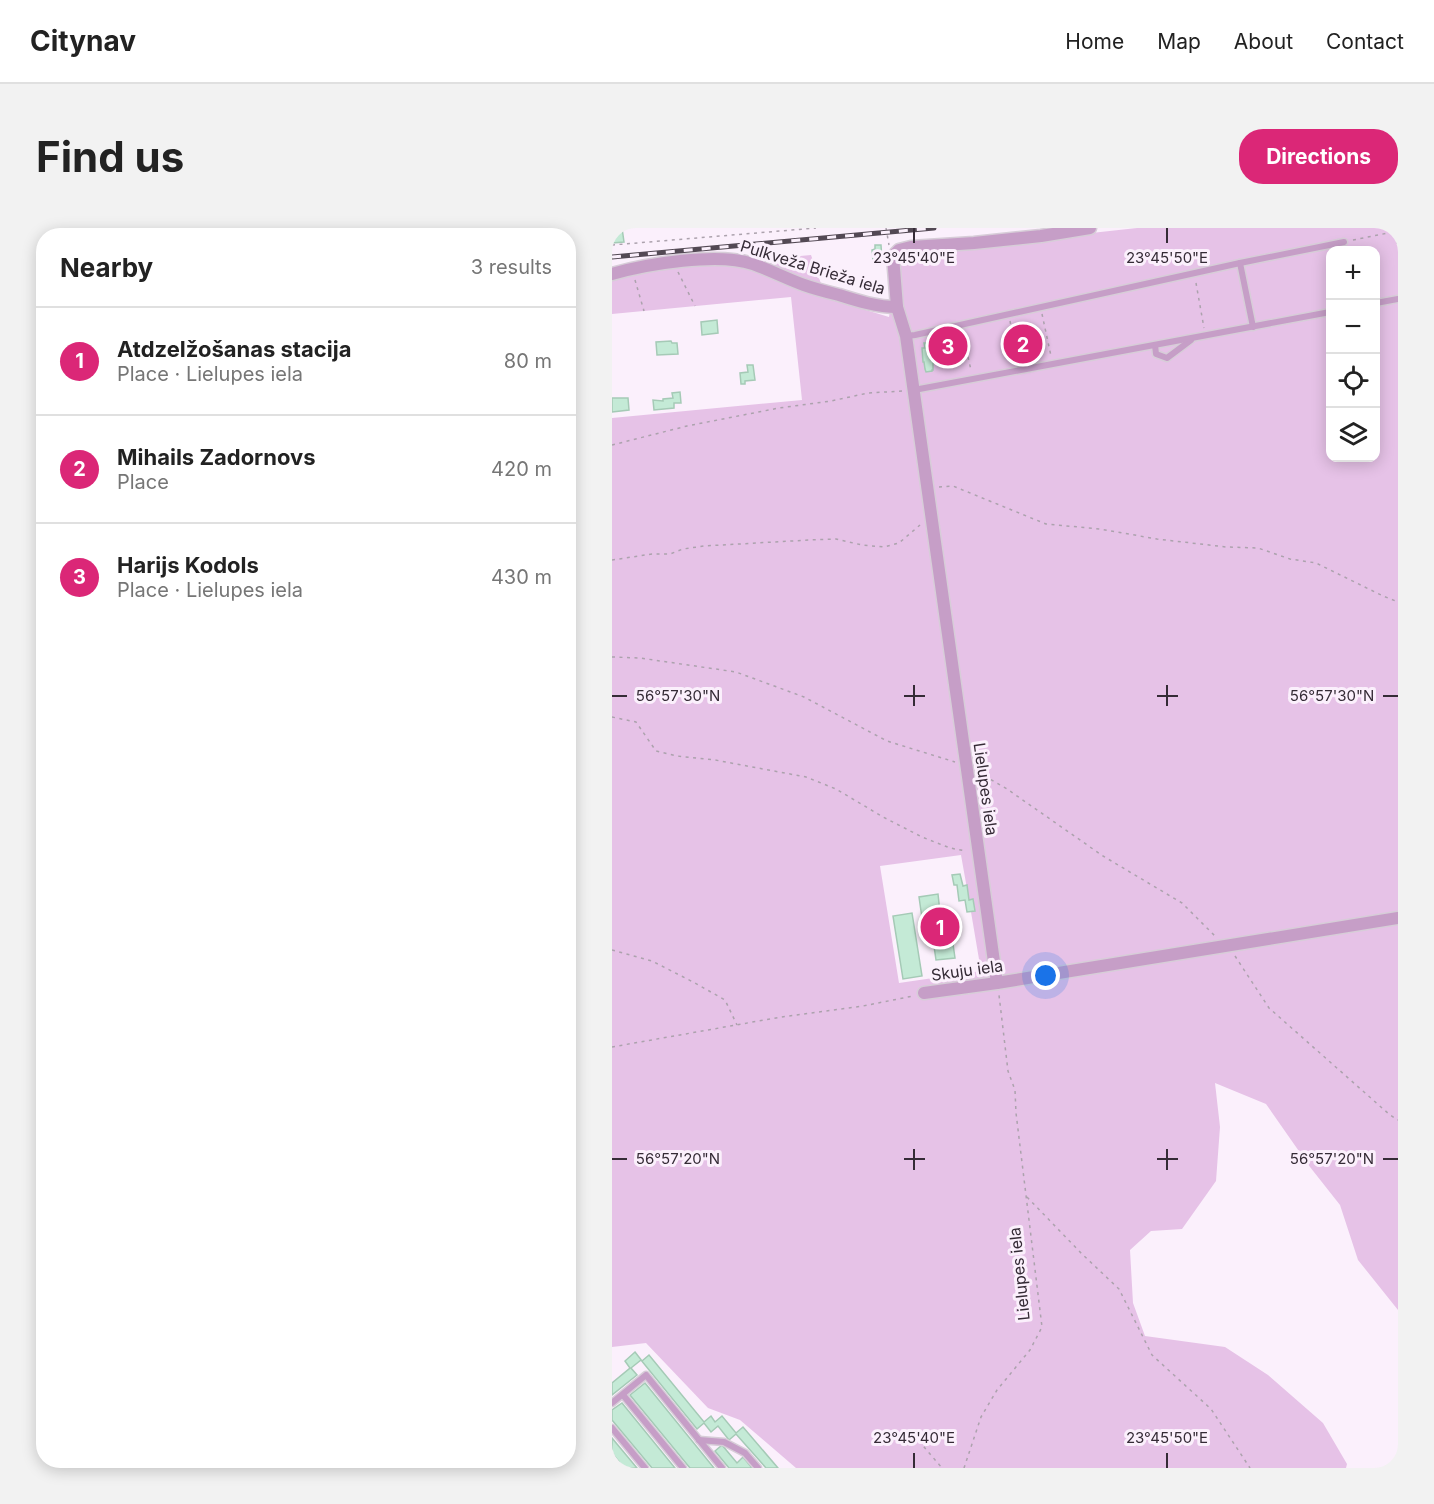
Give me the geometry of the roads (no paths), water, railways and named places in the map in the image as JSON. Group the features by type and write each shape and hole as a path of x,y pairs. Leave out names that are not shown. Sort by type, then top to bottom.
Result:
{"street":[{"name":"Pulkveža Brieža iela","path":"893,256 899,250 911,248 1041,236 1090,228"},
{"name":"Lielupes iela","path":"893,256 897,307 906,336 914,390 997,983"},
{"name":"Pulkveža Brieža iela","path":"612,274 632,268 674,262 729,260 751,263 805,286 872,304 897,307"},
{"name":"Skuju iela","path":"924,993 1398,918"}],"lane":[{"path":"906,336 1344,242"},
{"path":"1240,263 1253,327"},
{"path":"1380,302 1398,299"},
{"path":"914,390 1326,313"},
{"path":"1155,345 1156,354 1167,358 1194,338"},
{"path":"612,1403 646,1375 722,1468"},
{"path":"623,1395 682,1468"},
{"path":"612,1428 645,1468"},
{"path":"699,1440 724,1442 745,1453 758,1468"}],"railway":[{"path":"612,257 934,228"}],"place":[{"name":"Mihails Zadornovs","path":"1023,344"},
{"name":"Harijs Kodols","path":"948,346"},
{"name":"Atdzelžošanas stacija","path":"940,927"}]}
